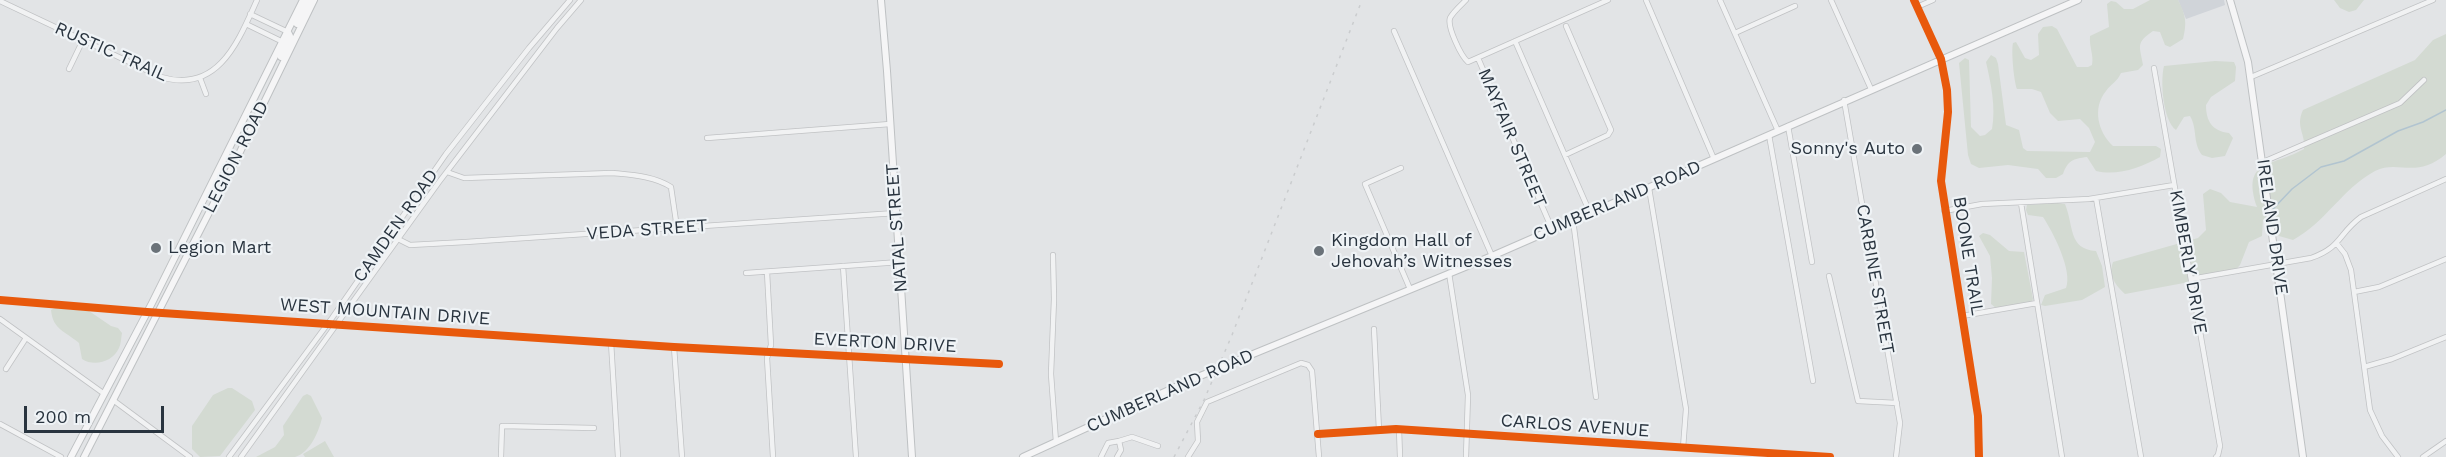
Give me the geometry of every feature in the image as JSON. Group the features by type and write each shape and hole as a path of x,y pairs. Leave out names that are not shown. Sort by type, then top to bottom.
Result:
{"main road":[{"name":"LEGION ROAD","path":"70,457 147,312 303,0"},
{"path":"298,32 296,27 308,0"},
{"name":"LEGION ROAD","path":"84,457 234,164 314,0"},
{"name":"NATAL STREET","path":"881,0 912,457"},
{"name":"CUMBERLAND ROAD","path":"1023,457 1193,379 1492,256 2078,0"},
{"name":"IRELAND DRIVE","path":"2230,0 2251,78 2303,457"},
{"path":"272,86 271,80 290,39 288,32"}],"street":[{"path":"206,94 200,78 217,68 227,58 257,0"},
{"name":"CAMDEN ROAD","path":"229,457 446,154 529,48 570,0"},
{"name":"CAMDEN ROAD","path":"241,457 447,172 556,28 581,0"},
{"name":"MAYFAIR STREET","path":"1466,0 1450,17 1449,25 1465,61 1478,58 1552,229"},
{"path":"1478,58 1608,0"},
{"path":"1646,0 1714,159"},
{"path":"1720,0 1778,131"},
{"path":"1831,0 1871,89"},
{"name":"BOONE TRAIL","path":"1914,0 1941,59 1948,103 1941,168 1944,211 1978,416 1980,456"},
{"path":"1917,8 1933,0"},
{"path":"2251,78 2420,3 2433,0"},
{"name":"RUSTIC TRAIL","path":"0,1 161,77 184,81 200,78"},
{"path":"1735,33 1795,6"},
{"path":"250,14 288,32"},
{"path":"246,24 283,42"},
{"path":"1565,155 1608,135 1611,130 1566,26"},
{"path":"1394,31 1492,256"},
{"path":"69,69 83,40"},
{"path":"1515,41 1590,213"},
{"name":"KIMBERLY DRIVE","path":"2154,68 2220,446 2217,456"},
{"path":"2263,162 2400,103 2424,80"},
{"name":"CARBINE STREET","path":"1845,100 1900,423 1896,457"},
{"path":"707,138 890,124"},
{"path":"1788,126 1812,262"},
{"path":"1769,135 1814,381"},
{"path":"1401,168 1365,184 1410,289"},
{"path":"447,172 464,178 612,173 634,175 663,182 671,187 677,228"},
{"path":"2192,279 2311,258 2337,244 2349,227 2370,212 2446,180"},
{"path":"1944,211 1982,204 2096,198 2174,185"},
{"path":"1648,188 1686,409 1683,448"},
{"path":"2096,198 2141,457"},
{"path":"2021,203 2062,457"},
{"name":"VEDA STREET","path":"398,240 415,245 896,213"},
{"path":"1573,220 1596,397"},
{"path":"2337,244 2348,262 2354,292 2367,399 2373,420 2398,457"},
{"path":"1053,255 1051,374 1056,442"},
{"path":"2354,292 2379,287 2446,259"},
{"path":"746,273 900,262"},
{"path":"843,266 855,457"},
{"path":"767,272 771,345 767,358 773,457"},
{"path":"1449,273 1468,394 1466,457"},
{"path":"1829,276 1858,401 1897,403"},
{"name":"WEST MOUNTAIN DRIVE","path":"0,300 156,313 769,351"},
{"path":"1962,316 2037,303"},
{"path":"0,319 103,393"},
{"path":"1374,329 1379,430"},
{"path":"2364,367 2446,337"},
{"path":"6,369 26,338"},
{"path":"611,342 618,457"},
{"path":"674,346 682,457"},
{"name":"EVERTON DRIVE","path":"769,351 999,364"},
{"path":"1188,457 1198,441 1197,422 1207,402 1301,363 1308,364 1312,370 1319,457"},
{"path":"112,399 190,457"},
{"path":"0,424 61,457"},
{"path":"501,457 502,426 594,428"},
{"path":"1399,429 1400,457"},
{"name":"CARLOS AVENUE","path":"1317,434 1399,429 1830,457"},
{"path":"1101,457 1108,443 1132,437 1158,446"},
{"path":"1117,457 1121,450 1119,441"},
{"path":"2423,457 2446,441"}],"shaded area":[{"path":"2150,0 2178,0 2185,19 2183,39 2170,47 2165,45 2160,32 2153,31 2147,35 2140,45 2143,65 2138,70 2121,73 2102,98 2098,112 2104,134 2113,146 2156,146 2161,149 2160,157 2137,168 2121,172 2104,172 2096,171 2087,157 2069,163 2063,174 2056,178 2046,178 2038,169 2008,165 1979,168 1971,164 1968,155 1959,63 1965,58 1969,60 1971,127 1980,136 1992,129 1993,104 1986,62 1991,55 1996,58 1998,64 2006,125 2019,130 2023,148 2027,151 2090,152 2095,142 2089,128 2080,119 2058,121 2050,113 2041,92 2032,89 2017,89 2013,66 2013,43 2016,42 2025,58 2031,60 2039,55 2038,34 2043,27 2052,26 2057,29 2077,67 2088,67 2092,65 2090,36 2109,27 2107,4 2111,1 2124,9 2133,9"},
{"path":"2178,0 2224,0 2225,5 2186,19"},
{"path":"2334,0 2364,0 2356,10 2349,12 2340,8"},
{"path":"2446,34 2446,154 2425,166 2392,167 2375,171 2353,187 2315,224 2293,240 2279,236 2263,219 2262,236 2249,242 2240,265 2232,274 2125,294 2118,287 2111,271 2113,262 2198,238 2206,230 2203,194 2210,189 2221,193 2230,202 2257,207 2253,191 2256,172 2262,167 2304,149 2300,126 2303,110 2415,60 2433,40"},
{"path":"2215,61 2234,62 2236,67 2235,81 2211,97 2206,105 2207,116 2211,124 2218,130 2229,133 2233,138 2225,156 2212,158 2202,155 2199,150 2190,116 2184,117 2176,130 2172,125 2165,110 2162,81 2164,66"},
{"path":"2065,204 2076,241 2087,249 2096,251 2102,266 2105,287 2082,300 2045,306 2041,305 2045,295 2066,288 2067,272 2057,242 2043,217 2028,215 2026,210 2027,205"},
{"path":"1983,233 1990,235 2009,251 2024,252 2033,299 2031,303 1996,308 1991,304 1990,256 1979,236"},
{"path":"55,308 89,311 111,326 118,328 122,333 120,346 116,353 103,362 92,363 82,359 79,343 60,330 54,322 51,310"},
{"path":"232,388 252,401 255,410 220,456 200,457 192,449 192,426 213,395"},
{"path":"307,394 311,396 322,418 316,435 305,451 295,457 256,457 275,447 284,435 283,426 303,396"},
{"path":"325,441 334,457 305,457 303,454"}],"waterway":[{"path":"2273,209 2292,189 2321,167 2344,161 2398,131 2446,110"}],"railway":[{"path":"1174,457 1204,400 1232,335 1362,0"}],"cycle path":[{"path":"1914,0 1941,59 1947,90 1948,112 1941,181 1978,416 1979,457"},
{"path":"0,300 674,347 999,364"},
{"path":"1318,434 1396,429 1830,457"}],"place":[{"name":"Sonny's Auto","path":"1917,149"},
{"name":"Legion Mart","path":"156,248"},
{"name":"Kingdom Hall of Jehovah’s Witnesses","path":"1319,251"}]}
